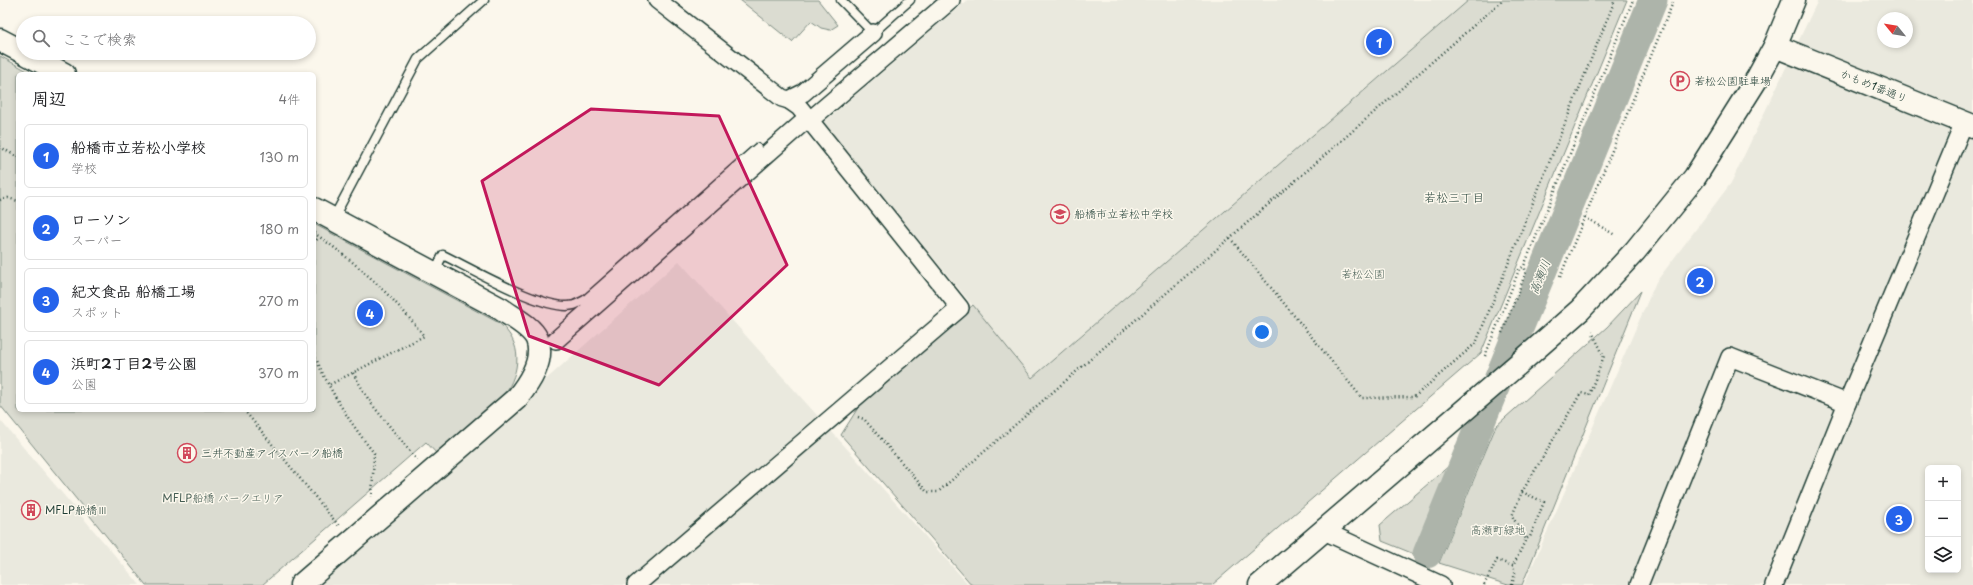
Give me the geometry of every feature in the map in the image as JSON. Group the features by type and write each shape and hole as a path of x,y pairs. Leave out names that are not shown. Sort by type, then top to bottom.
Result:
{"street":[{"path":"636,585 960,308 799,107 789,100 782,98 657,0"},
{"path":"556,340 809,119 950,0"},
{"path":"1260,585 1524,360 1580,310 1635,251 1695,177 1758,77 1775,46 1794,0"},
{"path":"789,100 803,93 873,33"},
{"path":"0,40 16,48"},
{"name":"かもめ1番通り","path":"1775,46 1969,124"},
{"path":"39,60 60,72"},
{"path":"1774,585 1847,403 1969,124"},
{"path":"301,585 517,398 529,383 534,373 540,352 536,338 523,324 501,309 316,210"},
{"path":"1639,585 1730,357 1847,403"},
{"path":"1324,531 1436,583"}],"lane":[{"path":"333,219 418,60 484,0"},
{"path":"841,0 873,33 910,0"},
{"path":"434,273 444,255 532,298 551,304 573,306 585,300 757,148"}],"path":[{"path":"852,417 864,419 927,492 938,492 1503,0"},
{"path":"1230,238 1362,398 1414,397 1476,343 1615,0"},
{"path":"1485,356 1519,270 1524,266 1633,0"},
{"path":"1560,277 1674,0"},
{"path":"0,147 16,156"},
{"path":"0,200 8,198 16,200"},
{"path":"1585,218 1615,236"},
{"path":"316,235 367,275 392,299 424,336 329,385"},
{"path":"316,241 319,237"},
{"path":"1502,333 1526,272 1524,266"},
{"path":"1526,539 1512,516 1522,492 1581,392 1589,395 1604,356 1592,332"},
{"path":"316,358 347,417 374,453 372,497"},
{"path":"353,373 373,407 417,460"},
{"path":"246,412 339,526"},
{"path":"1512,585 1515,573 1513,566 1526,539 1530,537 1544,502 1522,492"},
{"path":"1484,585 1497,560 1513,566"}],"highlighted area":[{"path":"591,109 719,116 787,265 659,385 529,336 482,181"}],"shaded area":[{"name":"船橋市立若松中学校","path":"967,0 1469,0 1032,378 823,123"},
{"path":"1818,0 1973,0 1973,585 1524,585 1656,282 1731,183"},
{"path":"679,261 969,585 315,585"},
{"name":"MFLP船橋Ⅲ","path":"0,420 140,585 0,585"}],"green space":[{"path":"740,0 818,0 838,25 830,30 821,28 811,21 792,42"},
{"name":"若松公園","path":"1469,0 1627,0 1481,353 1212,585 972,585 841,435 861,403 973,305 1032,378"},
{"name":"MFLP船橋 パークエリア","path":"0,56 29,72 16,72 16,412 316,412 316,225 499,323 507,331 516,348 517,358 514,376 504,395 437,454 426,442 262,585 146,585 0,405"},
{"name":"高瀬町緑地","path":"1641,291 1522,585 1508,585 1439,563 1496,426 1607,327"},
{"path":"1450,465 1414,554 1382,541 1380,525"}],"waterway":[{"name":"高瀬川","path":"1427,554 1653,0"}],"place":[{"name":"船橋市立若松小学校","path":"1379,42"},
{"name":"若松公園駐車場","path":"1680,81"},
{"name":"船橋市立若松中学校","path":"1060,214"},
{"name":"ローソン","path":"1700,281"},
{"name":"浜町2丁目2号公園","path":"370,313"},
{"name":"三井不動産アイスパーク船橋","path":"187,453"},
{"name":"MFLP船橋Ⅲ","path":"31,510"},
{"name":"紀文食品 船橋工場","path":"1899,519"}],"district":[{"name":"若松三丁目","path":"1454,198"}]}
